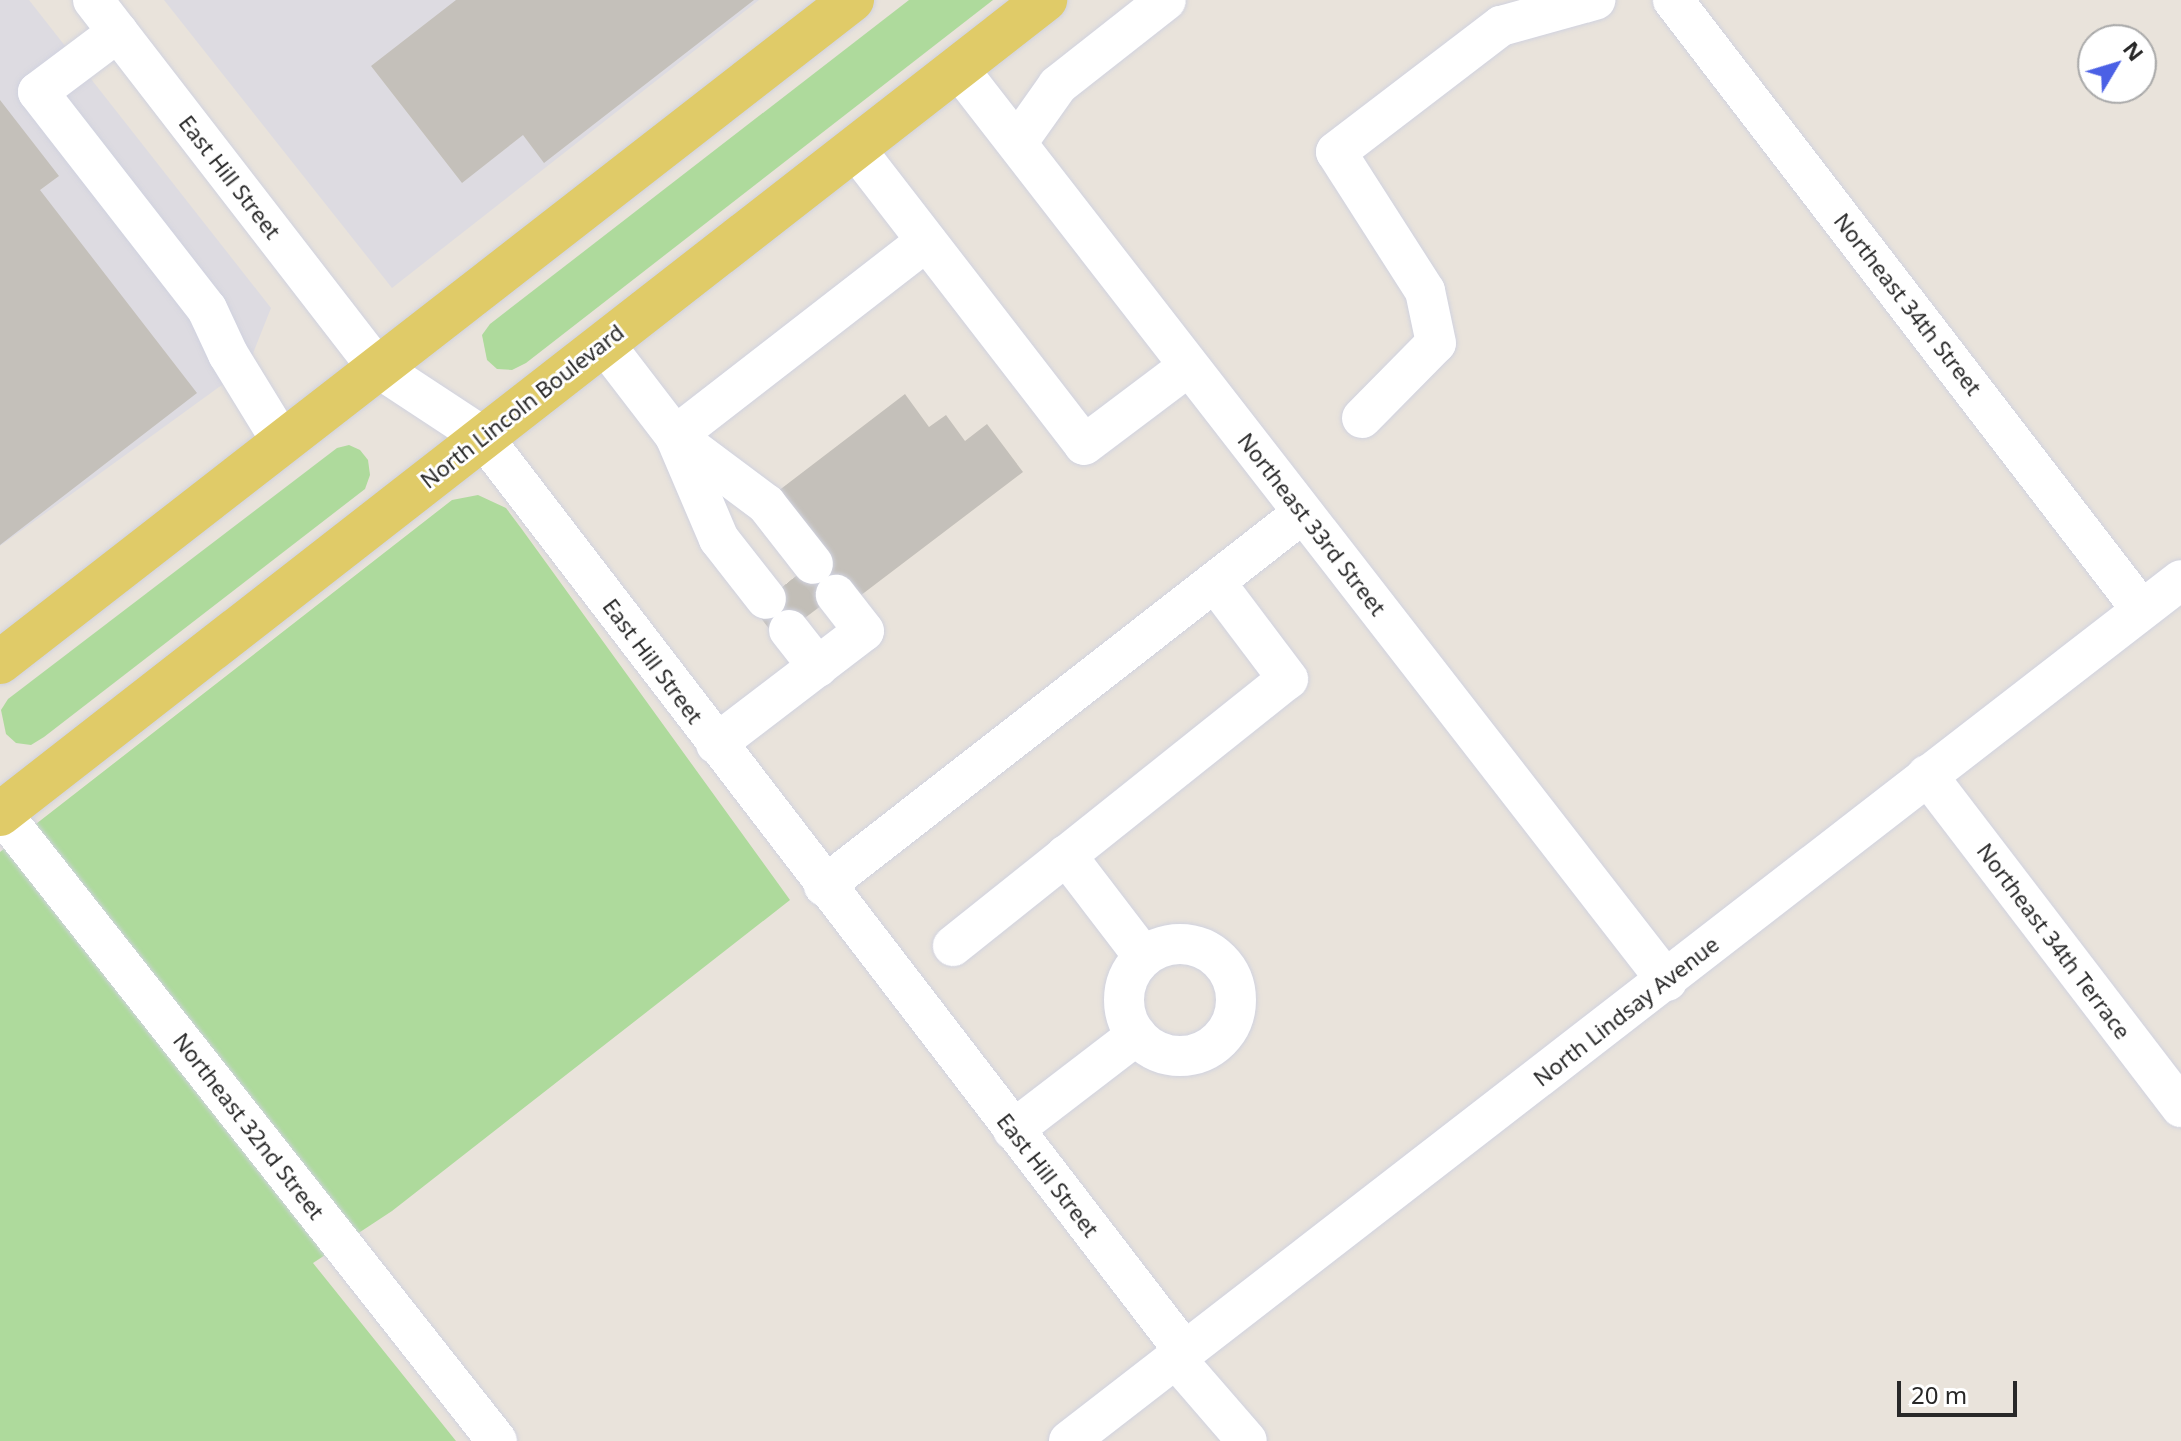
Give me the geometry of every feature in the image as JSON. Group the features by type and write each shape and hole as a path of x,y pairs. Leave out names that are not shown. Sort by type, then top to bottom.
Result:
{"main road":[{"path":"0,662 852,0"},
{"name":"North Lincoln Boulevard","path":"1,813 1045,0"}],"street":[{"name":"East Hill Street","path":"93,0 377,367 482,436 1247,1441"},
{"path":"1017,143 1058,85 1166,0"},
{"path":"1362,418 1436,343 1425,291 1336,152 1501,26 1595,0"},
{"name":"Northeast 34th Street","path":"1673,0 2142,610"},
{"path":"118,32 38,92 207,309 228,354 282,442"},
{"name":"Northeast 33rd Street","path":"958,68 1667,981"},
{"path":"854,147 1084,445 1189,366"},
{"path":"675,436 926,241"},
{"path":"603,342 675,436 719,539 801,597 864,631 716,744"},
{"path":"675,436 766,504 801,597 833,655"},
{"path":"824,886 1303,513"},
{"name":"North Lindsay Avenue","path":"1069,1441 2181,580"},
{"path":"953,946 1288,679 1215,582"},
{"name":"Northeast 34th Terrace","path":"1927,775 2181,1107"},
{"name":"Northeast 32nd Street","path":"1,813 497,1441"},
{"path":"1066,855 1144,957"},
{"path":"1163,945 1198,946 1226,967 1236,1001 1233,1018 1225,1034 1197,1054 1179,1056 1162,1053 1137,1035 1126,1016 1124,999 1126,981 1144,957 1163,945"},
{"path":"1013,1130 1137,1035"}],"shaded area":[{"path":"0,0 29,0 271,308 248,366 0,546"},
{"path":"164,0 759,0 392,288"}],"green space":[{"path":"909,0 993,0 526,363 512,370 497,369 487,360 482,335 490,324"},
{"path":"349,445 360,450 368,460 370,475 365,489 44,737 31,745 16,743 6,734 1,710 8,699 337,448"},
{"path":"478,495 506,508 790,900 392,1211 313,1263 456,1441 0,1441 0,852 452,500"}],"building":[{"path":"456,0 754,0 544,163 523,135 462,183 371,66"},
{"path":"0,100 59,176 40,190 197,393 0,545"},
{"path":"905,394 929,427 946,415 965,441 987,424 1023,472 852,602 842,590 777,639 754,609 817,561 769,498"}],"tunnel":[{"path":"781,588 805,618"}]}
